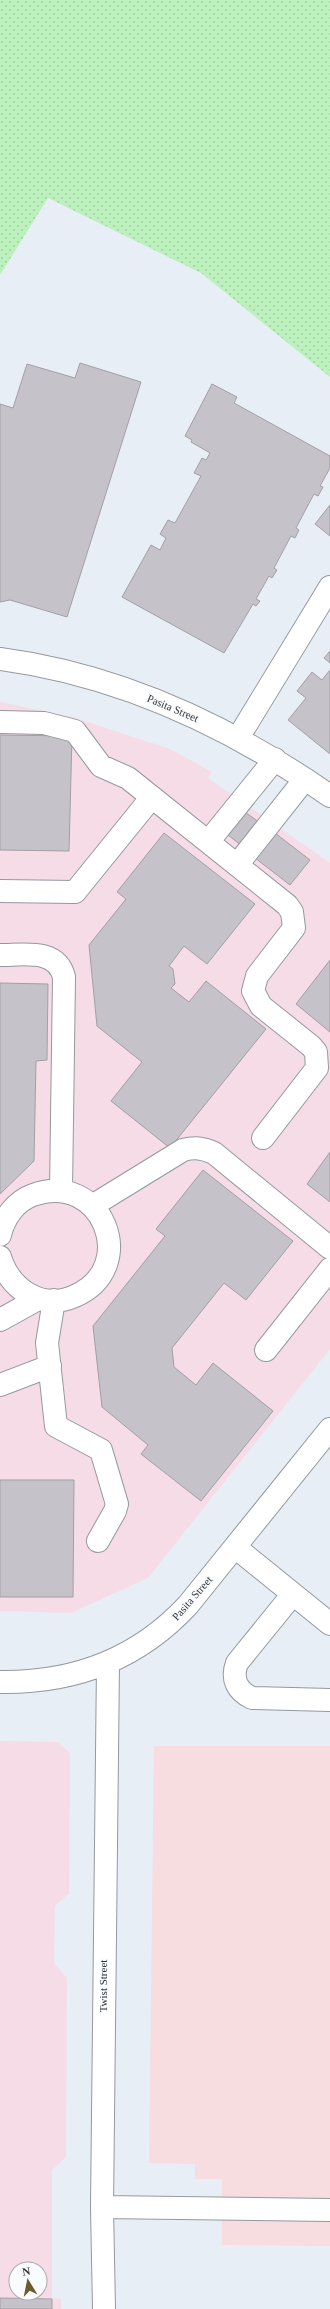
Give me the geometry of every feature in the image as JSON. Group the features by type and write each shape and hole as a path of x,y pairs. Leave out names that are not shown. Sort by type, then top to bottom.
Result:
{"street":[{"path":"238,738 330,587"},
{"name":"Pasita Street","path":"0,659 81,675 135,692 187,713 238,738 275,759 330,796"},
{"path":"0,722 44,722 75,731 101,766 128,778 287,905 295,920 294,928 291,935 256,980 253,991 256,999 310,1046 318,1060 314,1075 263,1138"},
{"path":"208,842 275,759"},
{"path":"237,865 305,779"},
{"path":"0,891 75,892 152,797"},
{"path":"0,955 43,956 58,962 64,977 61,1191"},
{"path":"92,1206 184,1150 193,1148 204,1149 214,1153 330,1248"},
{"path":"0,1235 8,1215 17,1205 28,1197 41,1192 61,1191 79,1196 92,1206 106,1226 109,1241 108,1256 104,1270 95,1283 83,1292 69,1298 46,1300 0,1320"},
{"path":"0,1257 4,1269 12,1282 24,1292 46,1300"},
{"path":"266,1350 330,1269"},
{"path":"46,1300 47,1344 56,1426 102,1450 115,1494 117,1504 115,1511 98,1541"},
{"path":"0,1385 50,1366"},
{"name":"Pasita Street","path":"0,1682 55,1677 108,1664 135,1649 172,1622 235,1547 330,1429"},
{"path":"235,1547 330,1624"},
{"path":"293,1594 237,1663 234,1670 237,1686 244,1694 252,1698 330,1700"},
{"name":"Twist Street","path":"104,2309 102,2207 108,1664"},
{"path":"102,2207 330,2210"}],"shaded area":[{"path":"0,702 73,717 170,749 212,772 208,778 330,863 330,1349 148,1578 71,1613 0,1611"},
{"path":"0,1741 59,1742 70,1754 69,1893 55,1906 54,1963 67,1978 66,2157 52,2170 52,2298 61,2299 61,2309 0,2309"},
{"path":"154,1746 330,1746 330,2246 222,2245 222,2179 195,2179 195,2164 149,2163"}],"green space":[{"path":"0,0 330,0 330,377 201,273 48,198 0,275"}],"building":[{"path":"80,363 141,382 67,617 10,600 0,602 0,404 13,408 27,364 75,378"},
{"path":"212,384 237,397 234,403 330,456 330,468 320,486 323,487 318,496 314,494 296,528 299,530 295,538 291,536 274,568 277,570 272,578 269,576 256,599 260,601 256,606 253,604 224,653 122,597 151,545 160,550 166,538 160,534 168,520 175,523 201,476 194,473 202,458 206,460 210,453 191,442 192,440 185,436"},
{"path":"330,505 330,536 315,524"},
{"path":"330,651 330,663 324,658"},
{"path":"330,670 330,754 288,720 306,698 297,691 312,672 322,680"},
{"path":"0,735 72,736 69,851 0,850"},
{"path":"245,812 260,823 242,846 228,835"},
{"path":"164,833 255,904 207,964 184,946 169,966 173,969 175,984 171,988 189,1002 206,981 266,1029 170,1148 111,1101 142,1062 97,1026 89,945 126,899 117,892"},
{"path":"275,833 310,860 290,885 255,858"},
{"path":"330,960 330,1032 296,1004"},
{"path":"0,983 48,984 47,1060 36,1061 34,1161 0,1194"},
{"path":"330,1152 330,1202 307,1184"},
{"path":"203,1170 293,1241 246,1300 224,1283 172,1348 174,1367 196,1385 213,1363 273,1411 201,1501 141,1454 148,1445 102,1407 93,1326 165,1236 156,1229"},
{"path":"0,1480 74,1480 73,1597 0,1597"},
{"path":"0,2298 8,2298 8,2301 48,2301 48,2299 52,2299 52,2309 0,2309"}]}
